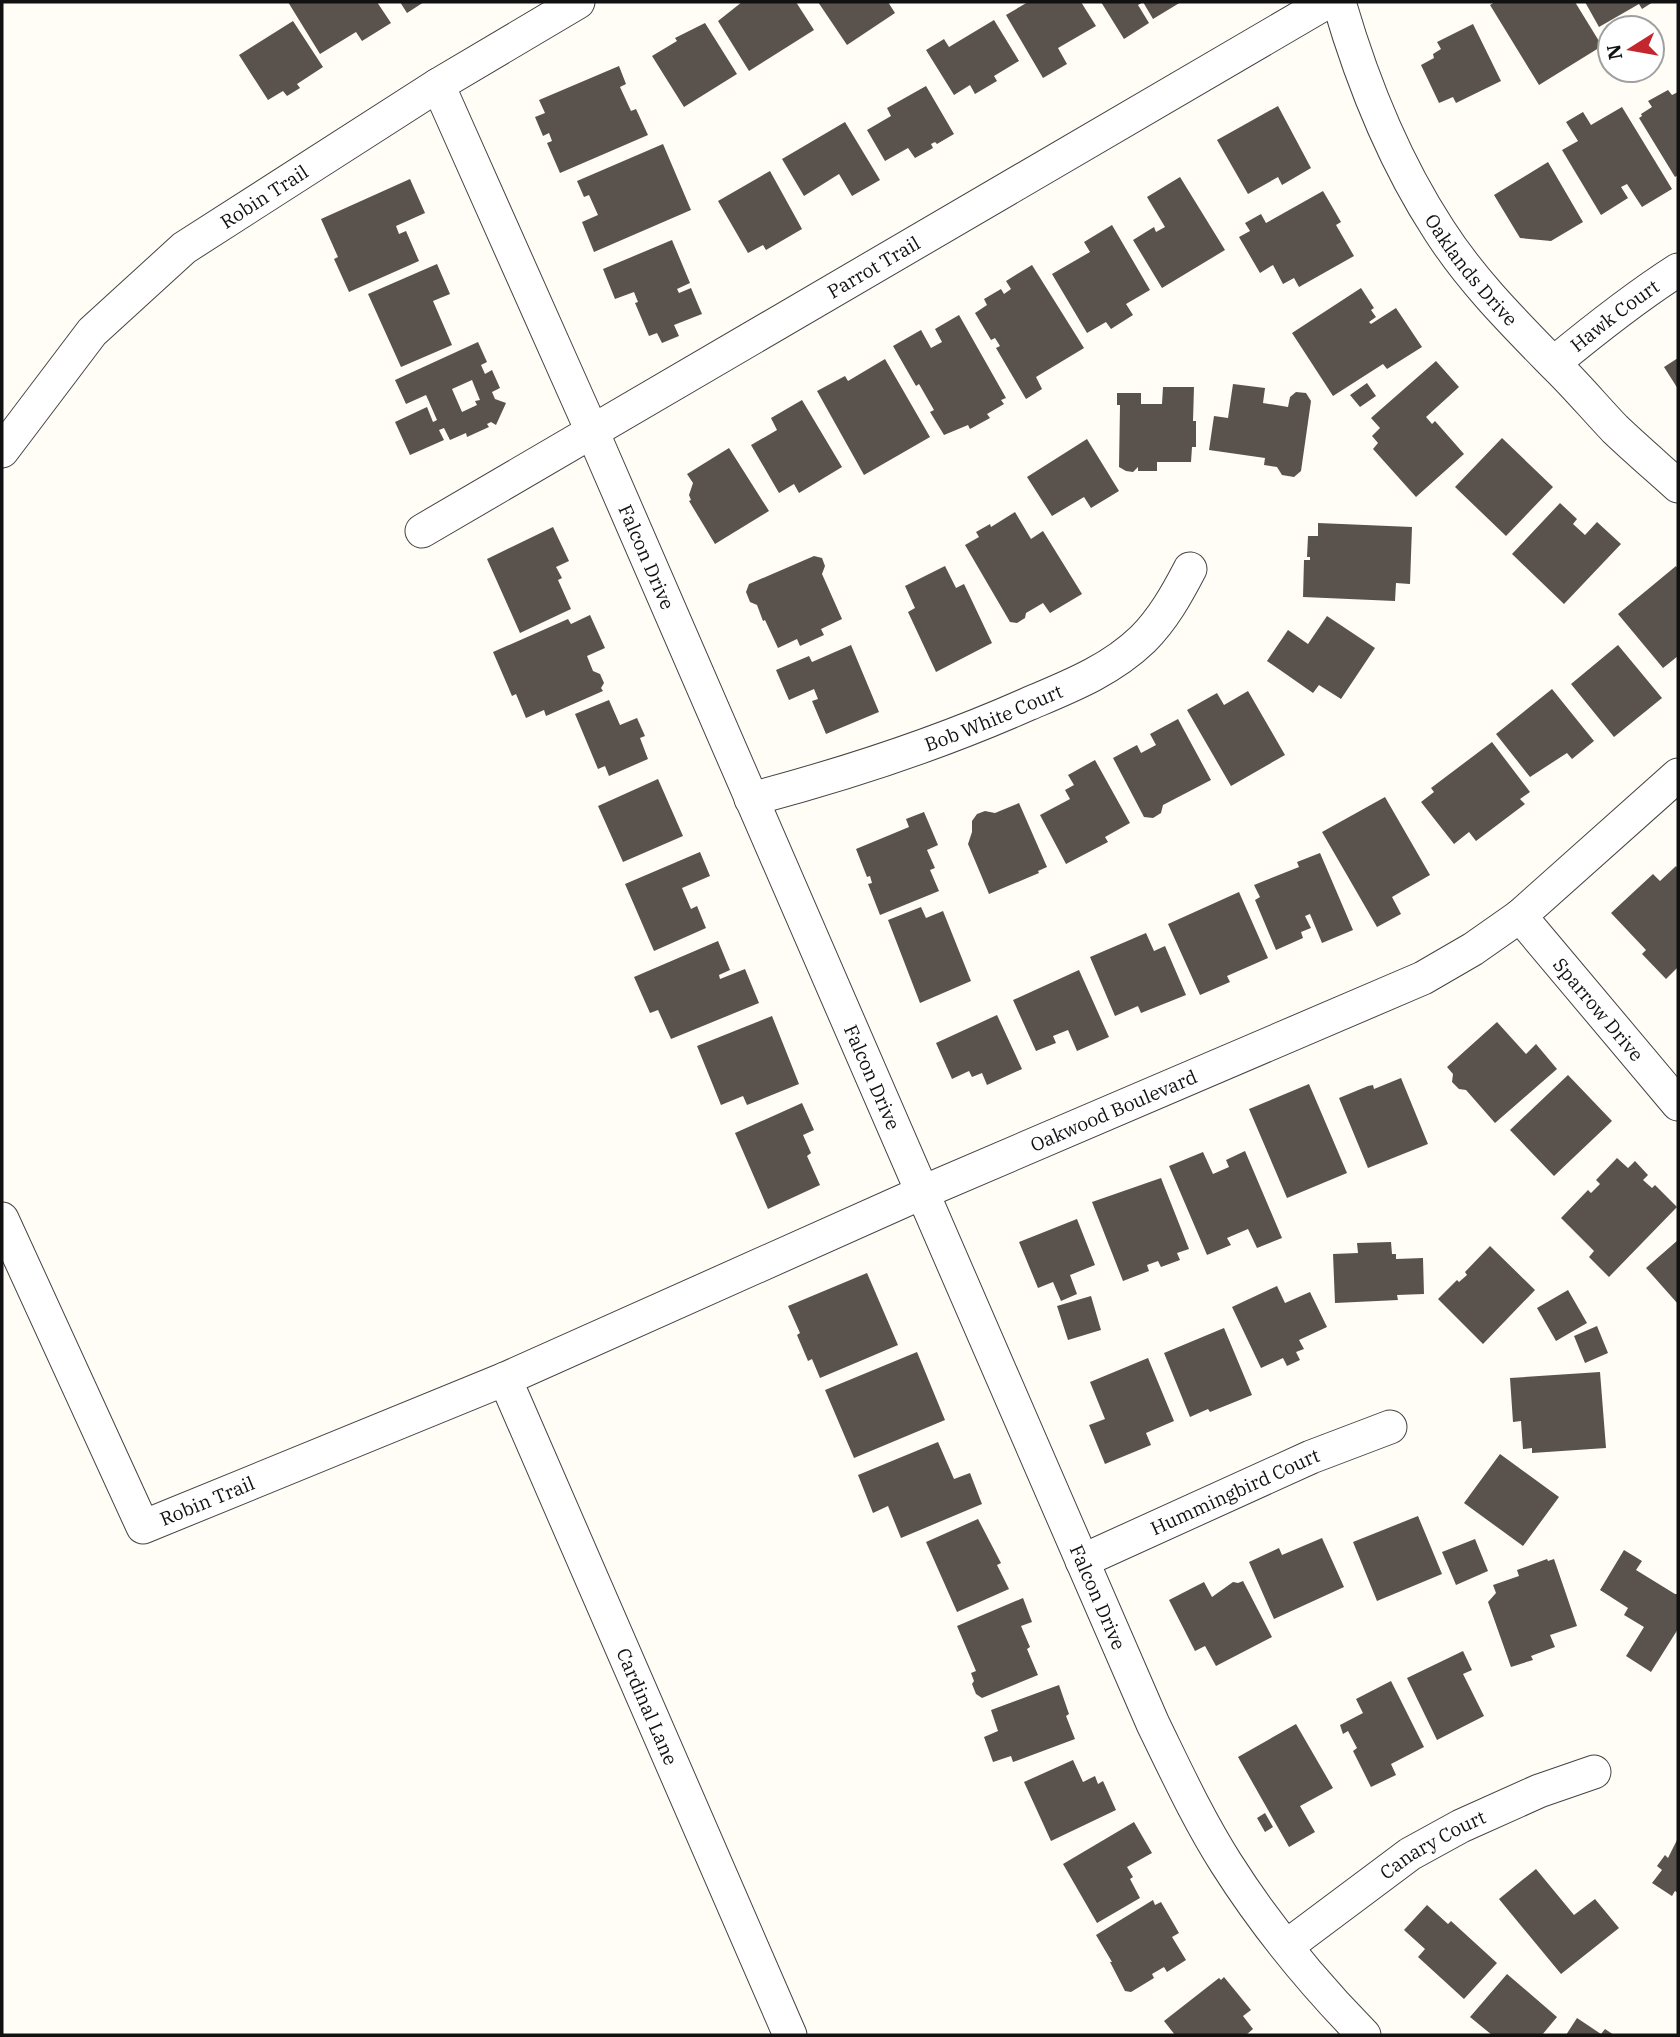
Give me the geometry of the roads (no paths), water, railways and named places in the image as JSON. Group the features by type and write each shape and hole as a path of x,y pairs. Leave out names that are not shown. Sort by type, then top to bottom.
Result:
{"street":[{"name":"Robin Trail","path":"2,450 92,332 184,248 438,85 578,2"},
{"name":"Parrot Trail","path":"422,531 1327,2"},
{"name":"Oaklands Drive","path":"1339,2 1353,48 1387,131 1410,182 1439,231 1472,277 1509,320 1616,429 1678,486"},
{"name":"Falcon Drive","path":"438,85 592,431 1153,1724 1225,1862 1287,1946 1340,2011 1364,2035"},
{"name":"Hawk Court","path":"1554,363 1598,326 1678,270"},
{"name":"Bob White Court","path":"751,799 834,777 967,731 1091,676 1143,639 1169,607 1190,569"},
{"name":"Oakwood Boulevard","path":"505,1378 921,1193 1423,978 1474,949 1520,916 1678,775"},
{"name":"Sparrow Drive","path":"1520,916 1678,1104"},
{"name":"Robin Trail","path":"2,1219 143,1527 505,1378"},
{"name":"Cardinal Lane","path":"505,1378 790,2035"},
{"name":"Hummingbird Court","path":"1082,1561 1311,1457 1390,1427"},
{"name":"Canary Court","path":"1287,1946 1410,1854 1461,1826 1539,1791 1594,1772"}]}
